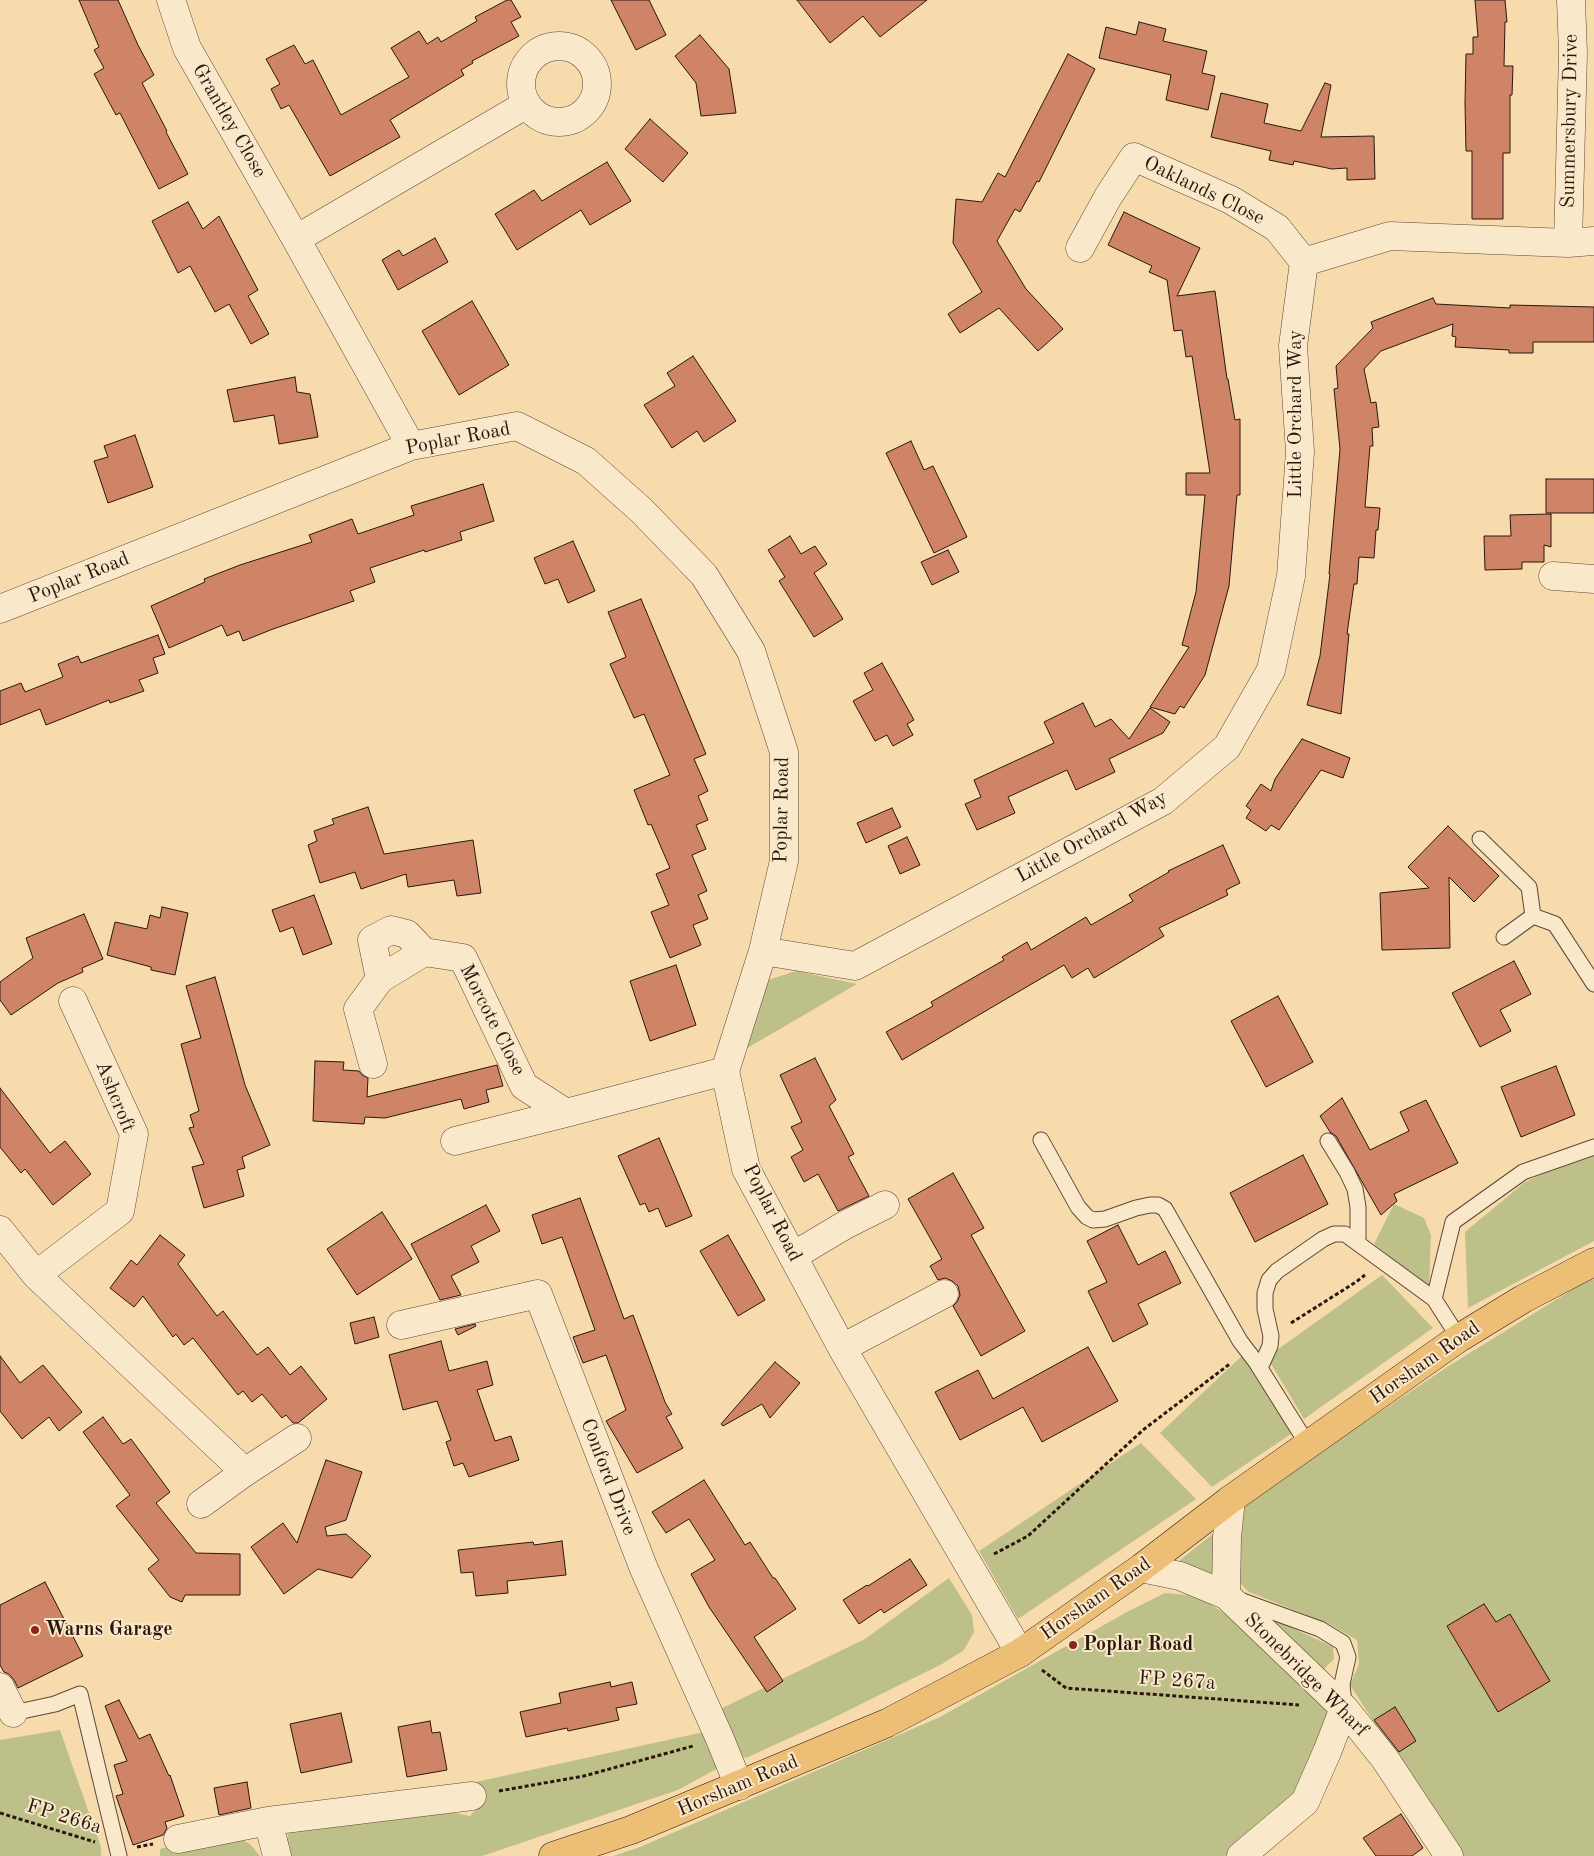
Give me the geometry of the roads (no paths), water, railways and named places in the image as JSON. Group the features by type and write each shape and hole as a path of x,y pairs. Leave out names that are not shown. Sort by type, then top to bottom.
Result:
{"main road":[{"name":"Horsham Road","path":"554,1856 631,1830 887,1723 1020,1653 1141,1568 1231,1499 1459,1338 1522,1299 1594,1262"}],"street":[{"name":"Grantley Close","path":"171,0 187,48 296,239 410,446"},
{"name":"Summersbury Drive","path":"1304,262 1390,236 1581,242 1571,0"},
{"path":"296,239 527,104"},
{"name":"Oaklands Close","path":"1080,248 1108,197 1134,157 1231,200 1277,228 1304,262"},
{"name":"Little Orchard Way","path":"763,951 855,966 1163,801 1227,747 1271,670 1291,576 1300,452 1292,346 1304,262"},
{"name":"Poplar Road","path":"0,609 410,446 517,426 586,461 642,511 704,575 751,651 784,752 784,861 763,951 725,1071 746,1168 842,1348 1020,1653"},
{"path":"1553,576 1594,579"},
{"path":"373,1064 358,1009 380,979 424,952 407,934 391,930 372,940 380,979"},
{"name":"Morcote Close","path":"424,952 464,958 524,1086 566,1113"},
{"name":"Ashcroft","path":"36,1275 120,1211 134,1134 73,1000"},
{"path":"455,1141 725,1071"},
{"path":"793,1256 845,1224 885,1205"},
{"path":"0,1230 36,1275 245,1472"},
{"name":"Conford Drive","path":"401,1325 538,1294 644,1569 739,1786"},
{"path":"842,1348 944,1294"},
{"path":"201,1504 297,1438"},
{"name":"Stonebridge Wharf","path":"1226,1595 1227,1536 1231,1499"},
{"name":"Stonebridge Wharf","path":"1141,1568 1180,1576 1226,1595 1344,1708 1385,1759 1449,1856"},
{"path":"0,1687 13,1713"},
{"path":"1241,1856 1305,1802 1344,1708"},
{"path":"178,1839 268,1820 472,1796"},
{"path":"268,1820 277,1856"}],"lane":[{"path":"1480,839 1529,887 1533,916"},
{"path":"1504,937 1533,916"},
{"path":"1533,916 1555,924 1594,984"},
{"path":"1041,1140 1078,1207 1087,1217 1093,1220 1105,1220 1136,1208 1150,1205 1158,1205 1165,1209 1221,1309 1308,1445"},
{"path":"1328,1141 1347,1172 1355,1190 1358,1207 1358,1243"},
{"path":"1434,1299 1453,1222 1524,1172 1594,1147"},
{"path":"1260,1368 1270,1346 1271,1336 1265,1310 1265,1293 1269,1280 1277,1271 1323,1239 1334,1234 1345,1234 1434,1299 1459,1338"},
{"path":"1226,1595 1320,1629 1343,1644 1348,1657 1342,1684 1344,1708"},
{"path":"13,1713 55,1704 80,1694 119,1853"}],"place":[{"name":"Warns Garage","path":"35,1630"},
{"name":"Poplar Road","path":"1073,1645"}]}
